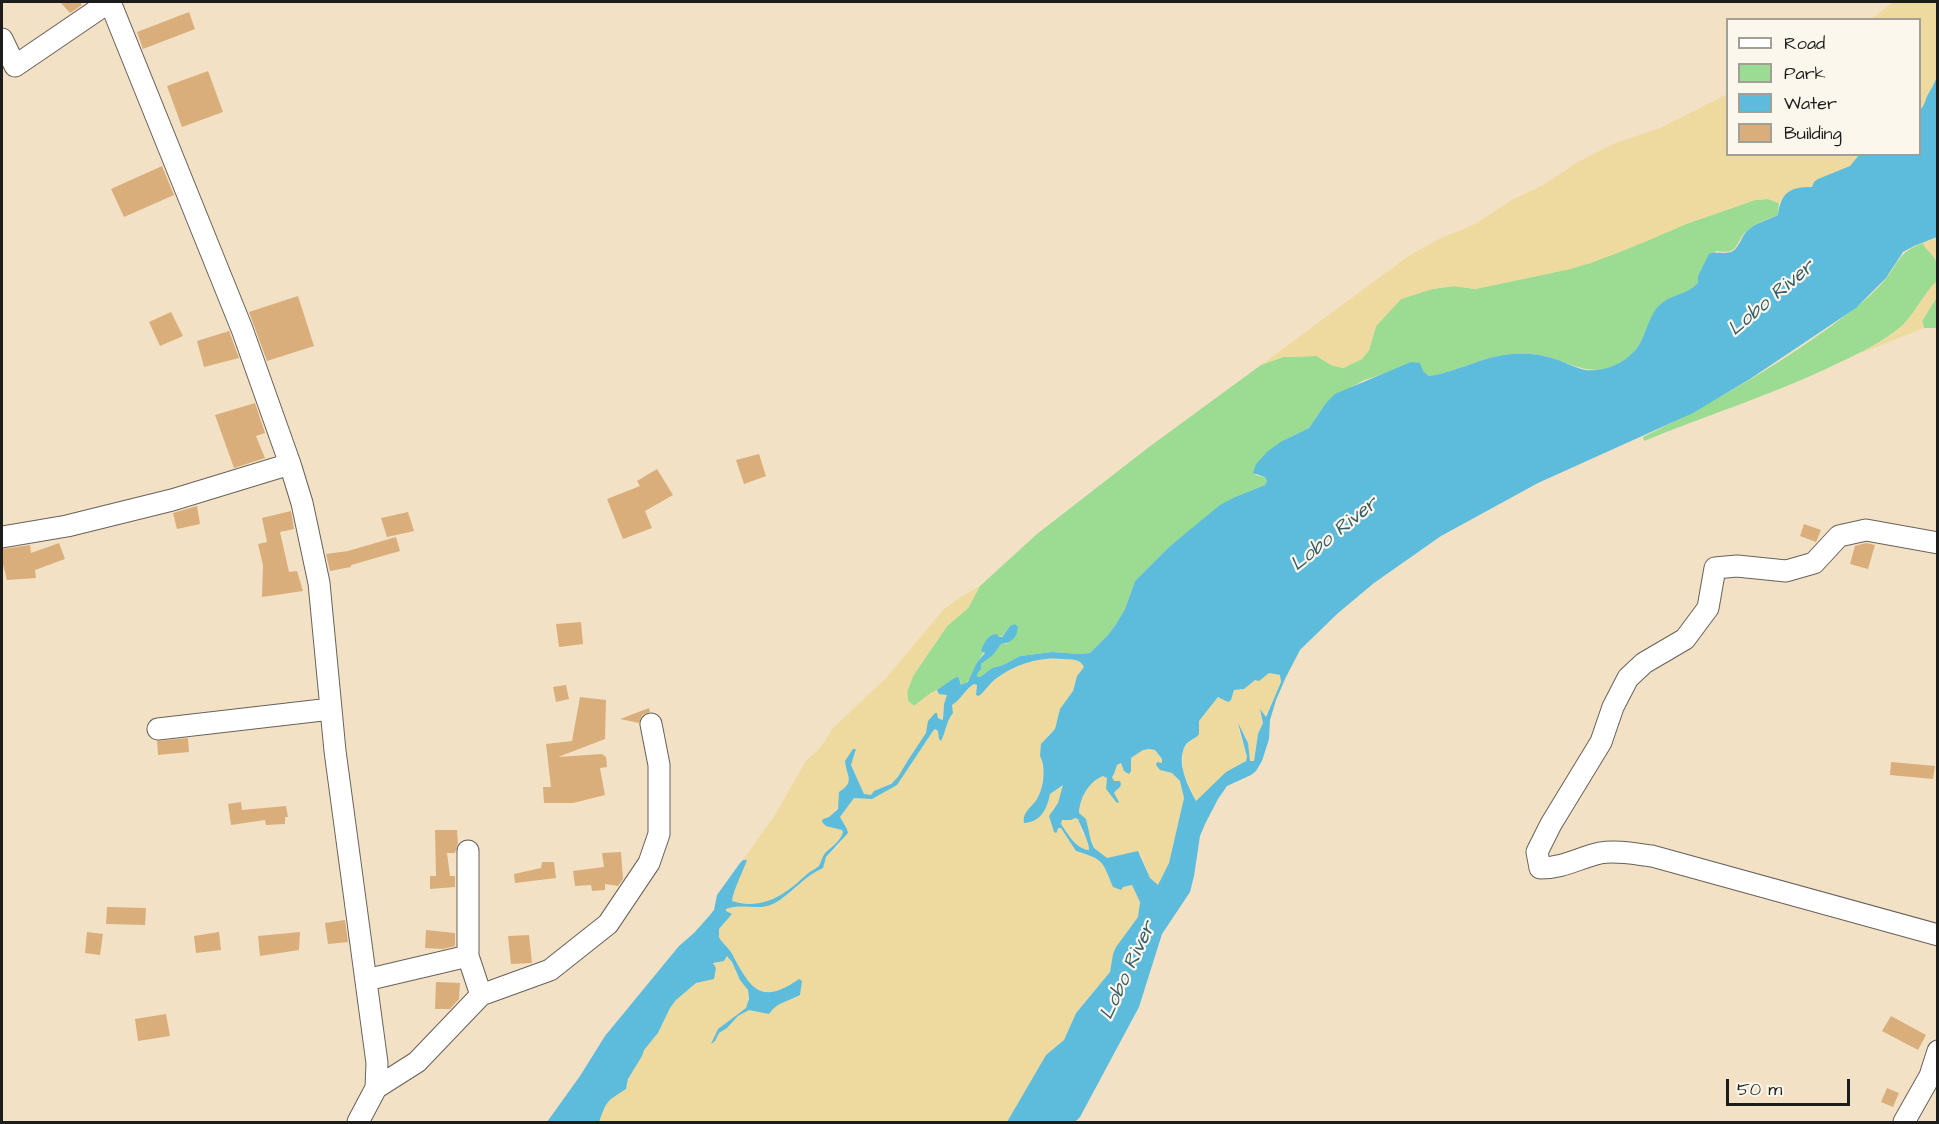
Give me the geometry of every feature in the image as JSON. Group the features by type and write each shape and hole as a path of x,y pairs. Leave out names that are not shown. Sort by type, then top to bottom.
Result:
{"street":[{"path":"2,39 15,66 110,2 242,329 290,464 302,503 319,583 335,751 377,1063 376,1088 358,1122"},
{"path":"2,537 67,526 172,500 290,464"},
{"path":"1938,543 1866,530 1839,536 1814,563 1786,571 1737,566 1714,568 1708,608 1685,639 1644,663 1628,678 1613,707 1601,742 1551,824 1537,852 1540,868 1556,868 1601,853 1622,852 1652,856 1938,935"},
{"path":"158,729 331,709"},
{"path":"376,1088 417,1062 481,996 550,970 609,924 649,862 659,834 659,765 651,724"},
{"path":"468,851 468,956 481,996"},
{"path":"366,980 468,956"},
{"path":"1904,1122 1930,1076 1938,1051"}],"green space":[{"path":"1768,199 1779,203 1778,215 1751,228 1743,235 1734,249 1724,252 1716,251 1701,270 1698,283 1688,291 1659,306 1635,352 1621,363 1595,370 1545,356 1514,354 1493,357 1429,376 1423,371 1383,374 1362,381 1326,403 1309,428 1282,441 1255,475 1265,477 1267,481 1265,485 1235,497 1169,547 1135,581 1125,609 1116,624 1090,653 1052,652 1020,656 977,677 981,664 1001,644 1007,644 1010,626 1002,636 999,637 997,634 964,685 961,685 960,679 931,693 914,706 908,701 907,692 913,676 947,626 968,608 980,586 1037,534 1149,447 1261,365 1283,357 1317,356 1331,365 1343,368 1362,359 1369,350 1376,326 1401,299 1432,289 1454,286 1475,289 1570,269 1612,255 1686,224 1755,200"},
{"path":"1923,243 1936,261 1937,281 1903,325 1889,336 1805,378 1644,441 1643,437 1698,409 1805,345 1859,305 1885,280 1904,254"},
{"path":"1937,297 1937,328 1924,328 1922,321"}],"sand":[{"path":"1893,2 1937,2 1937,76 1921,108 1921,18 1873,18"},
{"path":"1726,95 1726,156 1858,156 1850,166 1813,187 1803,188 1786,195 1779,203 1768,199 1755,200 1686,224 1591,263 1475,289 1454,286 1432,289 1401,299 1376,326 1369,350 1362,359 1343,368 1331,365 1317,356 1283,357 1261,365 1407,257 1439,239 1473,225 1512,200 1545,184 1578,162 1613,144 1660,128"},
{"path":"1937,237 1937,264 1923,243"},
{"path":"1937,281 1937,297 1922,321 1924,328 1861,353 1898,330"},
{"path":"980,586 968,608 947,626 913,676 907,692 908,701 914,706 937,690 948,694 942,721 935,713 932,716 926,734 898,777 871,795 864,794 851,765 856,751 844,765 849,778 845,795 834,812 826,818 831,827 844,832 825,853 819,866 773,899 754,904 732,901 746,862 743,860 775,815 805,762 820,748 833,728 886,678 944,609"},
{"path":"1058,658 1076,660 1084,667 1077,676 1073,691 1060,709 1055,729 1048,735 1042,759 1043,775 1040,795 1023,819 1024,823 1045,809 1050,794 1063,785 1058,803 1051,811 1058,828 1060,827 1065,832 1076,851 1098,859 1113,887 1132,885 1140,902 1138,918 1113,954 1110,972 1076,1012 1064,1040 1046,1055 1007,1122 599,1122 604,1105 627,1085 643,1051 658,1033 673,1004 690,987 708,980 716,968 713,963 724,961 727,956 729,957 748,990 748,1003 746,1008 718,1029 713,1044 719,1032 749,1009 769,1014 775,1006 801,991 797,980 776,991 759,991 753,986 719,937 719,929 732,914 726,909 774,902 823,868 826,857 840,844 847,829 840,817 854,798 879,793 896,785 935,729 938,731 939,739 942,740 953,712 952,704 971,686 977,685 976,695 979,696 999,676 1015,668 1040,660"},
{"path":"1269,673 1280,675 1281,682 1265,717 1260,710 1263,723 1258,734 1254,761 1250,762 1246,736 1238,728 1247,757 1246,761 1219,779 1196,801 1183,772 1183,751 1188,742 1194,740 1199,721 1218,697 1232,698 1234,690 1241,690"},
{"path":"1149,749 1155,750 1163,762 1162,771 1172,773 1180,781 1184,798 1169,863 1158,885 1150,878 1141,854 1107,858 1101,854 1093,844 1079,813 1081,801 1093,782 1103,775 1107,778 1108,792 1112,795 1116,790 1112,777 1117,764 1121,763 1131,767 1131,758"},
{"path":"1075,817 1089,843 1089,850 1076,844 1061,824 1062,820 1071,820"}],"water":[{"name":"Lobo River","path":"1937,76 1937,237 1903,252 1886,278 1856,308 1750,379 1693,413 1538,483 1441,536 1374,583 1337,614 1300,650 1276,700 1270,720 1269,739 1262,761 1251,775 1227,786 1205,824 1200,836 1190,892 1162,934 1139,1007 1080,1117 1075,1122 1007,1122 1046,1055 1064,1040 1076,1013 1110,972 1116,947 1138,917 1140,902 1132,885 1123,887 1121,890 1113,887 1098,859 1076,851 1061,828 1058,828 1056,833 1054,832 1049,816 1058,803 1063,785 1050,794 1045,810 1039,817 1024,823 1024,816 1037,799 1043,783 1041,744 1055,729 1060,709 1073,691 1077,676 1084,667 1075,660 1054,658 1025,663 1007,671 979,696 976,695 977,685 971,686 952,705 953,713 941,741 935,729 897,785 872,799 854,798 840,817 848,833 826,857 823,868 773,904 762,907 726,909 732,914 719,929 719,937 750,983 765,992 774,992 799,979 802,981 800,995 779,1005 769,1014 749,1010 738,1016 719,1033 711,1044 718,1029 746,1008 749,999 748,990 727,956 724,961 713,963 716,968 714,979 696,983 676,1000 658,1033 644,1050 628,1079 626,1089 608,1102 599,1122 547,1122 605,1036 679,946 714,910 717,895 740,863 747,860 732,901 743,904 754,904 773,899 819,866 825,853 838,841 843,832 826,826 822,822 838,809 839,792 849,781 845,761 853,749 856,749 851,765 864,794 871,795 874,791 891,784 898,777 926,733 928,721 935,713 938,718 943,719 947,695 939,694 937,690 956,677 959,678 961,685 968,682 977,662 985,653 981,651 989,637 997,634 1002,637 1010,626 1015,624 1018,627 1013,639 1001,644 993,655 981,664 977,677 1020,656 1052,652 1090,653 1116,624 1125,609 1135,581 1169,547 1220,505 1265,485 1267,481 1265,477 1253,473 1256,464 1282,441 1309,428 1335,394 1411,362 1420,363 1423,371 1429,376 1493,357 1514,354 1545,356 1585,370 1609,367 1624,360 1636,350 1658,307 1666,300 1689,290 1698,283 1698,276 1709,254 1733,251 1750,228 1778,215 1781,201 1788,192 1798,188 1812,187 1818,179 1850,166 1858,156 1921,156 1921,108","holes":["1269,673 1280,675 1281,682 1266,717 1260,709 1263,723 1258,734 1254,761 1250,761 1248,743 1238,723 1247,757 1246,761 1226,772 1196,801 1184,774 1182,760 1186,744 1199,734 1199,721 1218,697 1228,702 1234,690 1244,689","1149,749 1155,750 1162,759 1162,763 1157,762 1156,765 1160,770 1172,773 1180,781 1184,798 1169,863 1158,885 1150,878 1138,851 1107,858 1094,848 1086,819 1079,813 1086,791 1093,782 1103,776 1107,778 1106,789 1117,803 1119,802 1114,793 1121,783 1114,781 1112,777 1117,765 1121,763 1124,771 1129,774 1131,758","1078,819 1089,850 1076,844 1061,824 1062,820"]}],"building":[{"path":"60,2 80,2 82,5 70,13"},
{"path":"189,12 195,29 143,49 137,32"},
{"path":"208,71 223,112 182,127 167,86"},
{"path":"162,166 174,195 124,217 111,189"},
{"path":"298,296 314,346 267,361 249,312"},
{"path":"171,312 183,336 160,346 149,322"},
{"path":"229,331 239,358 204,367 197,341"},
{"path":"255,403 265,433 256,436 265,458 234,468 215,415"},
{"path":"759,454 766,476 744,484 736,460"},
{"path":"657,469 673,495 645,511 652,528 623,539 607,499 640,486 637,481"},
{"path":"197,506 200,524 177,529 173,513"},
{"path":"291,511 294,529 280,532 289,572 297,571 303,591 262,597 263,565 258,544 267,542 262,518"},
{"path":"408,512 414,531 387,537 381,518"},
{"path":"1804,524 1821,530 1816,542 1800,536"},
{"path":"396,537 400,551 351,565 351,567 330,571 326,554 348,551"},
{"path":"59,543 65,559 35,570 36,578 7,580 2,561 2,549 30,545 31,553"},
{"path":"1866,543 1875,545 1868,569 1850,564 1855,546"},
{"path":"581,622 583,644 559,647 556,624"},
{"path":"566,685 569,699 556,702 553,687"},
{"path":"580,697 606,700 605,739 558,757 602,754 606,757 607,767 600,768 605,795 573,803 544,803 543,787 551,787 546,744 572,741"},
{"path":"649,708 650,712 642,715 639,723 620,719"},
{"path":"188,738 189,752 158,755 157,741"},
{"path":"1891,762 1935,766 1933,779 1890,775"},
{"path":"241,802 242,810 286,806 288,817 285,817 285,824 266,825 265,820 231,825 228,804"},
{"path":"435,830 457,830 458,843 455,853 447,853 450,876 455,876 455,887 430,889 430,876 436,876"},
{"path":"621,852 623,879 618,886 605,884 605,890 592,891 591,885 575,886 573,871 604,867 602,853"},
{"path":"542,862 554,862 556,878 515,883 514,874 541,868"},
{"path":"107,907 146,908 145,925 106,924"},
{"path":"345,920 348,942 328,944 325,923"},
{"path":"426,930 455,933 455,946 443,949 425,948"},
{"path":"87,932 103,934 100,955 85,953"},
{"path":"219,932 221,950 196,953 194,936"},
{"path":"300,932 299,950 260,956 258,936"},
{"path":"529,935 532,963 511,964 508,936"},
{"path":"436,982 460,983 459,999 450,1009 435,1009"},
{"path":"166,1014 170,1036 138,1041 135,1019"},
{"path":"1891,1016 1926,1035 1918,1050 1882,1031"},
{"path":"1887,1088 1899,1093 1893,1107 1881,1102"}]}
